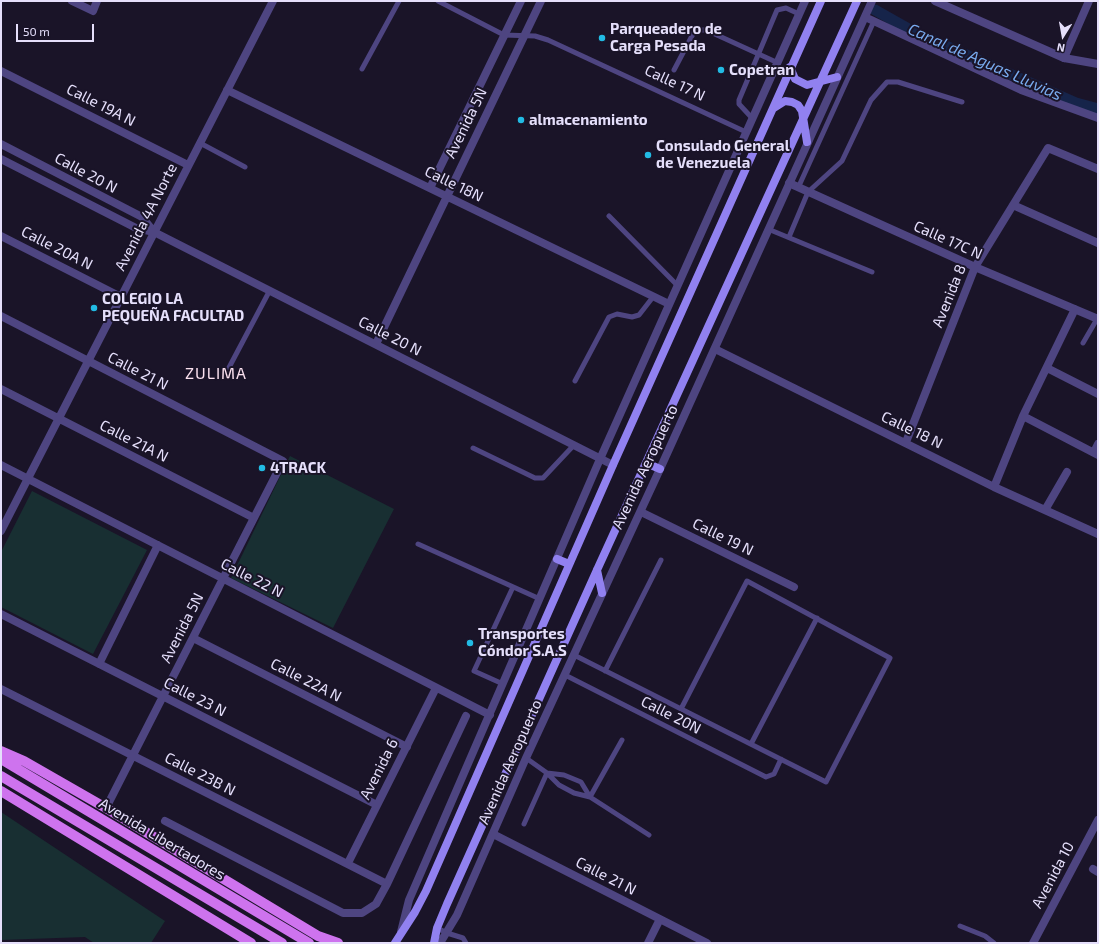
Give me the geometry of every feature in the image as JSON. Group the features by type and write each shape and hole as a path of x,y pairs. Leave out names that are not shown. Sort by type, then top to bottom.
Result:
{"main road":[{"name":"Avenida Aeropuerto","path":"395,943 426,891 569,564 790,67 821,1"},
{"name":"Avenida Aeropuerto","path":"434,943 437,928 597,570 857,1"},
{"path":"790,67 795,79 800,84 807,85 819,83 837,77"},
{"path":"773,108 785,101 798,105 802,111 808,142"},
{"path":"646,463 660,469"},
{"path":"557,559 569,564"},
{"path":"597,570 602,593"},
{"path":"1,751 24,761 106,808 318,936 338,943"},
{"name":"Avenida Libertadores","path":"1,759 27,776 309,943"},
{"name":"Avenida Libertadores","path":"1,776 20,789 282,943"},
{"path":"1,791 250,943"}],"street":[{"path":"72,1 93,10 97,1"},
{"name":"Avenida 4A Norte","path":"1,531 273,1"},
{"name":"Avenida 5N","path":"430,188 521,1"},
{"name":"Avenida 5N","path":"376,344 541,1"},
{"name":"Avenida Aeropuerto","path":"400,935 409,900 600,459 776,62 805,1"},
{"name":"Avenida Aeropuerto","path":"440,943 447,933 493,834 526,758 715,349 872,1"},
{"path":"935,1 1064,58 1098,64"},
{"path":"1064,58 1088,1"},
{"path":"865,17 1021,90 1098,118"},
{"name":"Calle 19A N","path":"1,71 188,165"},
{"name":"Calle 18N","path":"227,90 669,304"},
{"name":"Calle 20 N","path":"1,144 142,217 154,232"},
{"name":"Avenida 8","path":"906,442 975,267 1048,148 1098,168"},
{"name":"Calle 20 N","path":"1,159 136,228 154,232 270,290 613,465"},
{"name":"Calle 17C N","path":"789,183 975,267 1098,319"},
{"path":"1013,205 1098,243"},
{"name":"Calle 20A N","path":"1,236 121,297"},
{"path":"994,487 1023,416 1075,309"},
{"name":"Calle 21 N","path":"1,316 283,461"},
{"name":"Calle 18 N","path":"715,349 906,442 994,487 1097,532"},
{"path":"1047,368 1098,394"},
{"name":"Calle 21A N","path":"1,389 254,518"},
{"path":"1023,416 1096,453 1098,444"},
{"name":"Avenida 5N","path":"106,808 283,461"},
{"name":"Calle 22 N","path":"1,465 490,715"},
{"path":"1045,510 1067,472"},
{"name":"Calle 19 N","path":"640,512 794,587"},
{"path":"99,664 158,545"},
{"name":"Calle 23 N","path":"1,614 377,805"},
{"name":"Calle 22A N","path":"193,638 407,747"},
{"name":"Avenida 6","path":"348,864 436,688"},
{"name":"Calle 23B N","path":"1,689 387,884"},
{"path":"165,821 343,912 362,913 376,904 387,884 466,716"},
{"name":"Avenida 10","path":"1033,943 1098,820"},
{"name":"Calle 21 N","path":"493,834 707,943"},
{"path":"648,943 660,919"}],"lane":[{"path":"362,69 399,1"},
{"name":"Calle 17 N","path":"438,1 504,35 535,36 548,40 746,132"},
{"path":"752,118 739,104 739,100 777,10 786,8 799,14"},
{"path":"798,188 874,21"},
{"path":"674,70 694,32 700,30 706,30 776,62"},
{"path":"789,237 808,192 842,161 871,100 887,82 898,82 962,102"},
{"path":"200,143 245,167"},
{"path":"609,216 677,285"},
{"path":"768,229 872,272"},
{"path":"224,377 270,290"},
{"path":"575,381 609,317 617,314 632,317 639,315 653,297"},
{"path":"1083,343 1098,319"},
{"path":"473,448 535,478 543,478 574,445"},
{"path":"418,544 540,599"},
{"path":"605,671 661,560"},
{"path":"574,655 605,671 826,782 890,658 747,581 681,709"},
{"path":"503,684 474,671 513,587"},
{"path":"751,744 817,618"},
{"name":"Calle 20N","path":"565,675 766,777 774,774 781,759"},
{"path":"590,797 622,740"},
{"path":"526,758 547,773 559,785 574,793 590,797 649,835"},
{"path":"547,773 564,775 581,782 590,797"},
{"path":"524,824 547,773"},
{"path":"960,926 985,936 994,943"},
{"path":"437,928 463,938 466,943"}],"green space":[{"path":"290,456 394,509 333,628 231,578"},
{"path":"32,491 147,550 93,654 1,607 1,552"},
{"path":"1,812 165,921 151,943 94,943 85,937 1,940"}],"waterway":[{"name":"Canal de Aguas Lluvias","path":"875,10 914,32 1076,103 1098,109"}],"place":[{"name":"Parqueadero de Carga Pesada","path":"602,38"},
{"name":"Copetran","path":"721,70"},
{"name":"almacenamiento","path":"521,120"},
{"name":"Consulado General de Venezuela","path":"648,155"},
{"name":"COLEGIO LA PEQUEÑA FACULTAD","path":"94,308"},
{"name":"4TRACK","path":"262,468"},
{"name":"Transportes Cóndor S.A.S","path":"470,643"}],"district":[{"name":"ZULIMA","path":"216,374"}]}
